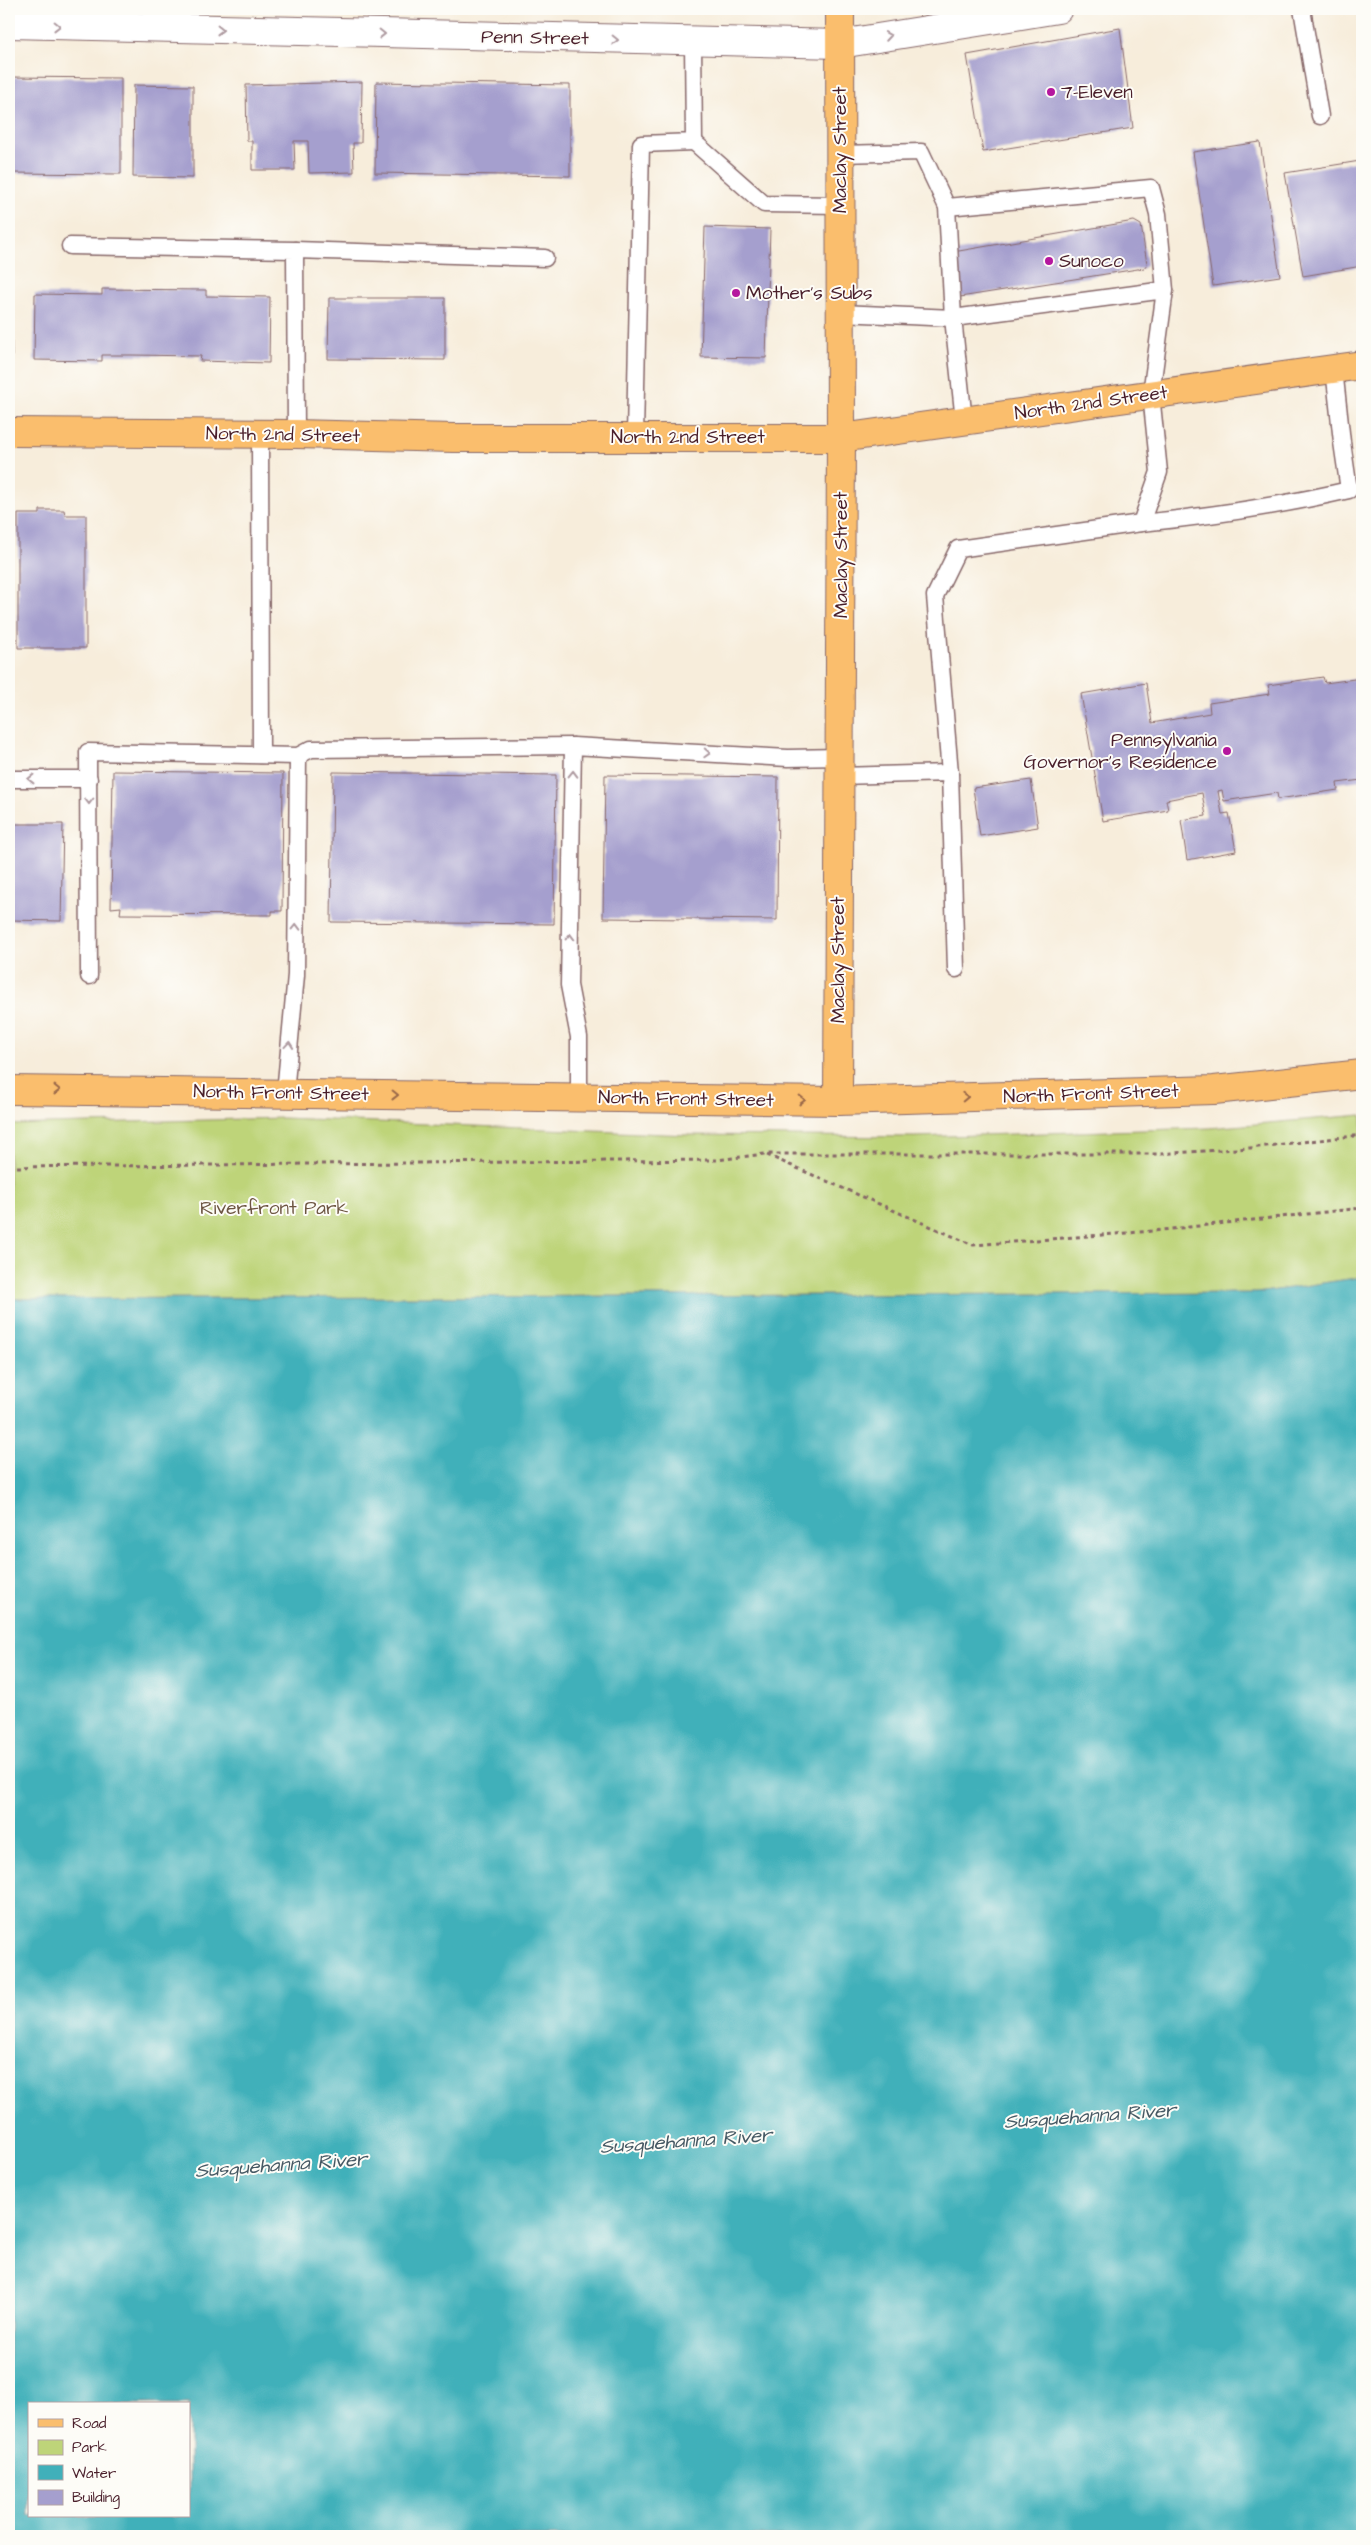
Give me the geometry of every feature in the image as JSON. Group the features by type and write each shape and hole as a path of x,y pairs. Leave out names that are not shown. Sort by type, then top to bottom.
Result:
{"main road":[{"name":"Maclay Street","path":"838,1101 841,438 840,9"},
{"name":"North 2nd Street","path":"9,432 296,434 453,438 635,436 841,438 1362,365"},
{"name":"North Front Street","path":"9,1090 838,1101 1214,1090 1362,1074"}],"street":[{"name":"Penn Street","path":"9,24 692,42 840,44 1058,9"}],"lane":[{"path":"1302,9 1320,116"},
{"path":"692,42 694,142"},
{"path":"635,436 641,144 694,142 764,204 840,205"},
{"path":"840,154 921,152 948,207 953,318 964,420"},
{"path":"948,207 1150,188 1158,214 1166,290 1150,394 1159,472 1141,523"},
{"path":"70,246 295,250 545,258"},
{"path":"295,250 296,434"},
{"path":"841,312 953,318 1166,290"},
{"path":"956,969 950,773 935,596 958,549 1141,523 1265,508 1349,490 1334,369"},
{"path":"260,434 261,755"},
{"path":"89,976 88,752 298,756 311,749 573,746 788,758 839,767 950,773"},
{"path":"573,746 569,986 579,1037 579,1097"},
{"path":"285,1093 296,976 298,756"},
{"path":"9,779 89,779"}],"path":[{"path":"9,1167 717,1160 764,1154 1159,1154 1250,1148 1362,1135"},
{"path":"764,1154 973,1245 1153,1230 1362,1208"}],"green space":[{"name":"Riverfront Park","path":"1362,1115 1362,1277 1257,1293 9,1299 9,1125 283,1118 688,1135 914,1137 1209,1128"}],"water":[{"name":"Susquehanna River","path":"1362,1277 1362,2536 9,2536 9,1299 1257,1293"}],"building":[{"path":"718,9 751,9 751,11 718,11"},
{"name":"7-Eleven","path":"1120,28 1133,128 983,152 967,55"},
{"path":"9,77 121,78 121,174 9,173"},
{"path":"362,82 361,143 353,143 354,172 309,173 308,141 294,141 295,170 252,170 252,141 247,141 246,85"},
{"path":"376,82 570,85 570,176 375,173"},
{"path":"134,85 193,86 193,178 133,177"},
{"path":"1260,142 1280,276 1213,286 1193,152"},
{"path":"1360,161 1362,266 1303,276 1285,173"},
{"name":"Sunoco","path":"1134,221 1141,225 1147,264 1144,268 960,297 953,252"},
{"name":"Mother's Subs","path":"705,227 770,229 766,358 701,357"},
{"path":"10,253 12,358 9,358"},
{"path":"102,289 206,290 206,296 270,297 269,363 200,361 201,356 132,355 102,355 102,361 34,360 35,294 102,295"},
{"path":"329,298 445,298 445,360 328,359"},
{"path":"40,510 64,510 65,515 86,515 86,648 18,648 18,514 40,514"},
{"name":"Pennsylvania Governor's Residence","path":"1323,677 1325,683 1362,678 1362,780 1337,783 1338,790 1278,799 1277,793 1224,801 1222,790 1218,791 1222,814 1229,813 1236,851 1187,860 1181,820 1206,816 1202,793 1166,800 1168,810 1103,821 1081,694 1146,683 1152,723 1210,713 1209,703 1270,694 1268,685"},
{"path":"113,771 283,773 282,911 272,911 272,915 120,914 121,907 111,908"},
{"path":"333,772 556,775 554,924 331,922"},
{"path":"605,775 778,777 777,920 603,918"},
{"path":"1031,780 1038,827 980,836 973,788"},
{"path":"9,824 63,824 61,921 9,920"}],"place":[{"name":"7-Eleven","path":"1051,92"},
{"name":"Sunoco","path":"1049,261"},
{"name":"Mother's Subs","path":"736,293"},
{"name":"Pennsylvania Governor's Residence","path":"1227,751"}]}
